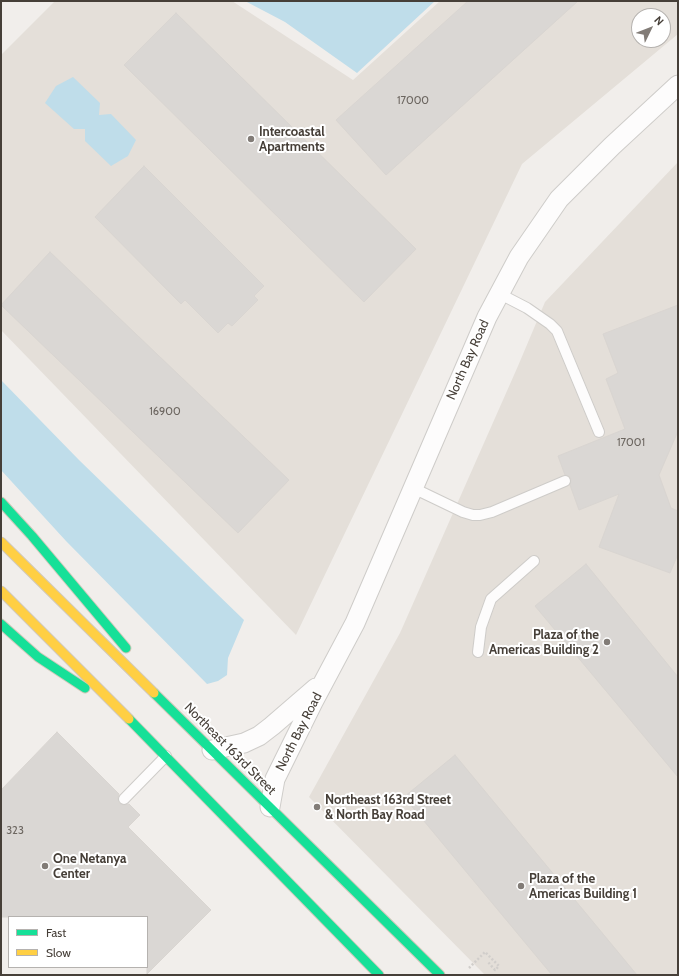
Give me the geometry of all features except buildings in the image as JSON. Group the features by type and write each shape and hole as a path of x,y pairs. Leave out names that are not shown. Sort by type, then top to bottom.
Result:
{"main road":[{"path":"1,502 32,536 130,652"},
{"name":"Northeast 163rd Street","path":"1,542 440,975"},
{"path":"1,591 166,756 377,973"},
{"path":"1,624 38,657 124,714"},
{"path":"150,677 212,750"}],"street":[{"name":"North Bay Road","path":"270,807 275,779 355,623 487,317 519,257 559,199 612,146 678,85"},
{"name":"North Bay Road","path":"212,750 244,743 259,736 325,680"}],"lane":[{"path":"500,294 527,308 550,324 557,331 599,432"},
{"path":"413,488 463,512 473,515 480,515 492,512 565,481"},
{"path":"478,652 481,627 491,599 534,561"},
{"path":"124,799 166,756"},
{"path":"364,975 377,973"}],"path":[{"path":"469,968 485,952 499,966 495,970 488,962"}],"shaded area":[{"path":"55,1 232,1 353,80 440,1 678,1 678,34 671,40 671,8 631,8 631,48 661,48 522,164 296,635 1,330 1,55"},
{"path":"678,162 678,975 485,975 309,797 400,633 545,302"}],"water":[{"path":"245,1 435,1 357,73 285,22"},
{"path":"73,77 100,103 99,115 111,114 136,140 128,156 111,166 85,141 85,129 74,129 45,103 56,86"},
{"path":"1,380 79,460 244,620 228,658 227,675 218,681 207,684 66,541 1,470"}],"traffic: fast":[{"path":"1,502 32,536 126,648"},
{"path":"1,624 38,657 85,688"},
{"path":"154,693 440,975"},
{"path":"129,719 379,975"}],"traffic: slow":[{"path":"1,542 154,693"},
{"path":"1,591 129,719"}],"place":[{"name":"Intercoastal Apartments","path":"251,139"},
{"name":"Plaza of the Americas Building 2","path":"607,642"},
{"name":"Northeast 163rd Street & North Bay Road","path":"317,807"},
{"name":"One Netanya Center","path":"45,866"},
{"name":"Plaza of the Americas Building 1","path":"521,886"}]}
